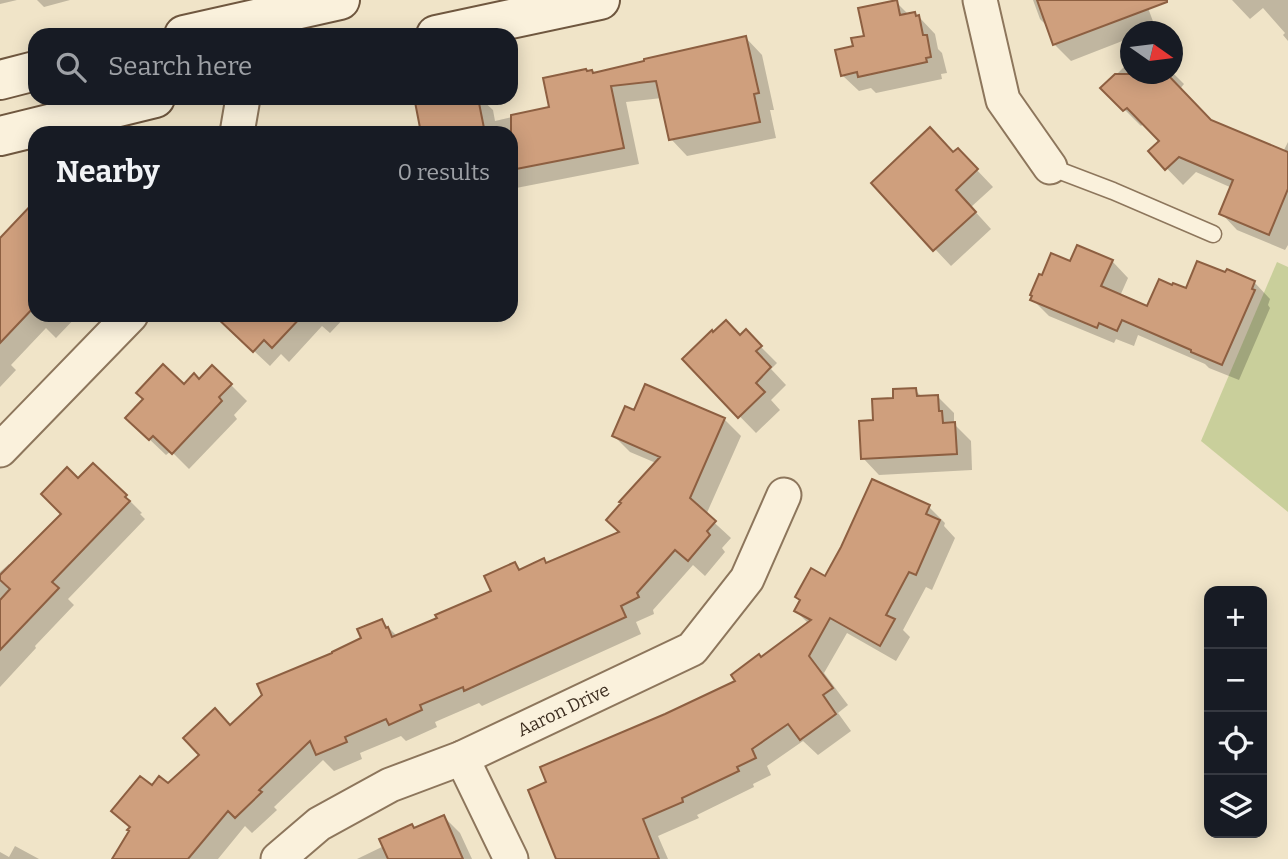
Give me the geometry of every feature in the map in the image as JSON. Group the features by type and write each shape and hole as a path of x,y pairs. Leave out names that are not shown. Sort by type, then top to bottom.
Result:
{"main road":[{"path":"256,27 340,0"},
{"path":"469,28 600,0"},
{"path":"0,80 28,73"},
{"path":"41,126 126,105"},
{"path":"0,136 28,129"}],"street":[{"path":"980,0 1003,100 1049,167"},
{"path":"238,126 242,105"},
{"path":"0,450 124,322"},
{"name":"Aaron Drive","path":"278,859 318,824 390,785 461,758 692,649 747,579 785,495"},
{"path":"461,758 511,859"}],"lane":[{"path":"1049,167 1213,234"}],"green space":[{"path":"1277,262 1288,267 1288,512 1201,441"}],"building":[{"path":"897,0 900,15 915,12 916,16 919,15 923,35 927,35 931,57 926,58 927,62 858,77 857,72 841,76 835,50 853,46 851,38 864,36 858,8"},
{"path":"1037,0 1167,0 1167,2 1053,45"},
{"path":"746,36 759,93 754,94 760,122 669,140 656,81 611,86 624,148 518,169 518,126 511,126 511,115 549,107 543,78 586,69 592,70 593,73"},
{"path":"1115,74 1120,74 1120,84 1177,84 1211,120 1288,152 1288,189 1269,235 1219,214 1233,180 1179,157 1165,170 1148,151 1159,141 1127,108 1123,111 1100,88"},
{"path":"416,105 479,105 484,126 420,126"},
{"path":"930,127 953,152 958,148 978,169 956,190 976,212 933,251 871,183"},
{"path":"28,208 28,313 0,343 0,238"},
{"path":"1077,245 1113,260 1101,286 1147,306 1159,279 1186,288 1197,261 1225,272 1227,269 1255,281 1252,289 1255,290 1222,365 1122,320 1117,331 1099,323 1097,328 1030,300 1039,274 1042,275 1051,253 1070,261"},
{"path":"726,320 740,335 746,329 762,346 756,351 771,367 756,383 765,392 738,418 682,359"},
{"path":"221,322 296,322 272,348 264,340 253,352"},
{"path":"163,364 184,384 194,373 199,379 212,365 232,384 219,397 222,401 172,454 153,436 149,440 125,418 143,399 136,393"},
{"path":"645,384 725,418 690,498 716,521 707,531 710,535 688,561 675,550 637,593 639,597 621,606 626,617 464,691 463,687 420,705 422,710 389,725 386,719 345,737 347,742 316,755 310,741 259,790 262,792 235,818 228,811 188,859 112,859 130,827 111,811 140,776 152,785 159,776 168,783 199,755 183,738 215,708 230,725 262,695 257,684 361,638 357,629 382,619 392,637 491,591 484,576 515,562 519,570 544,558 546,563 619,532 606,520 660,457 612,436 625,406 634,410"},
{"path":"916,388 917,396 938,395 943,423 955,422 957,454 861,459 859,421 873,420 872,399 893,398 893,389"},
{"path":"93,463 130,501 52,582 59,588 0,650 0,600 10,589 0,580 0,575 61,514 41,494 67,467 78,478"},
{"path":"872,479 930,505 926,514 940,520 916,575 909,572 886,615 895,619 880,646 830,618 809,656 833,688 823,695 836,714 800,740 788,724 752,749 756,758 737,767 739,771 682,798 683,802 643,819 659,859 556,859 528,790 546,782 540,767 735,681 731,675 759,654 761,657 811,620 794,611 800,600 795,597 811,568 825,576"},
{"path":"444,815 463,859 388,859 379,839 412,824 414,828"}]}
